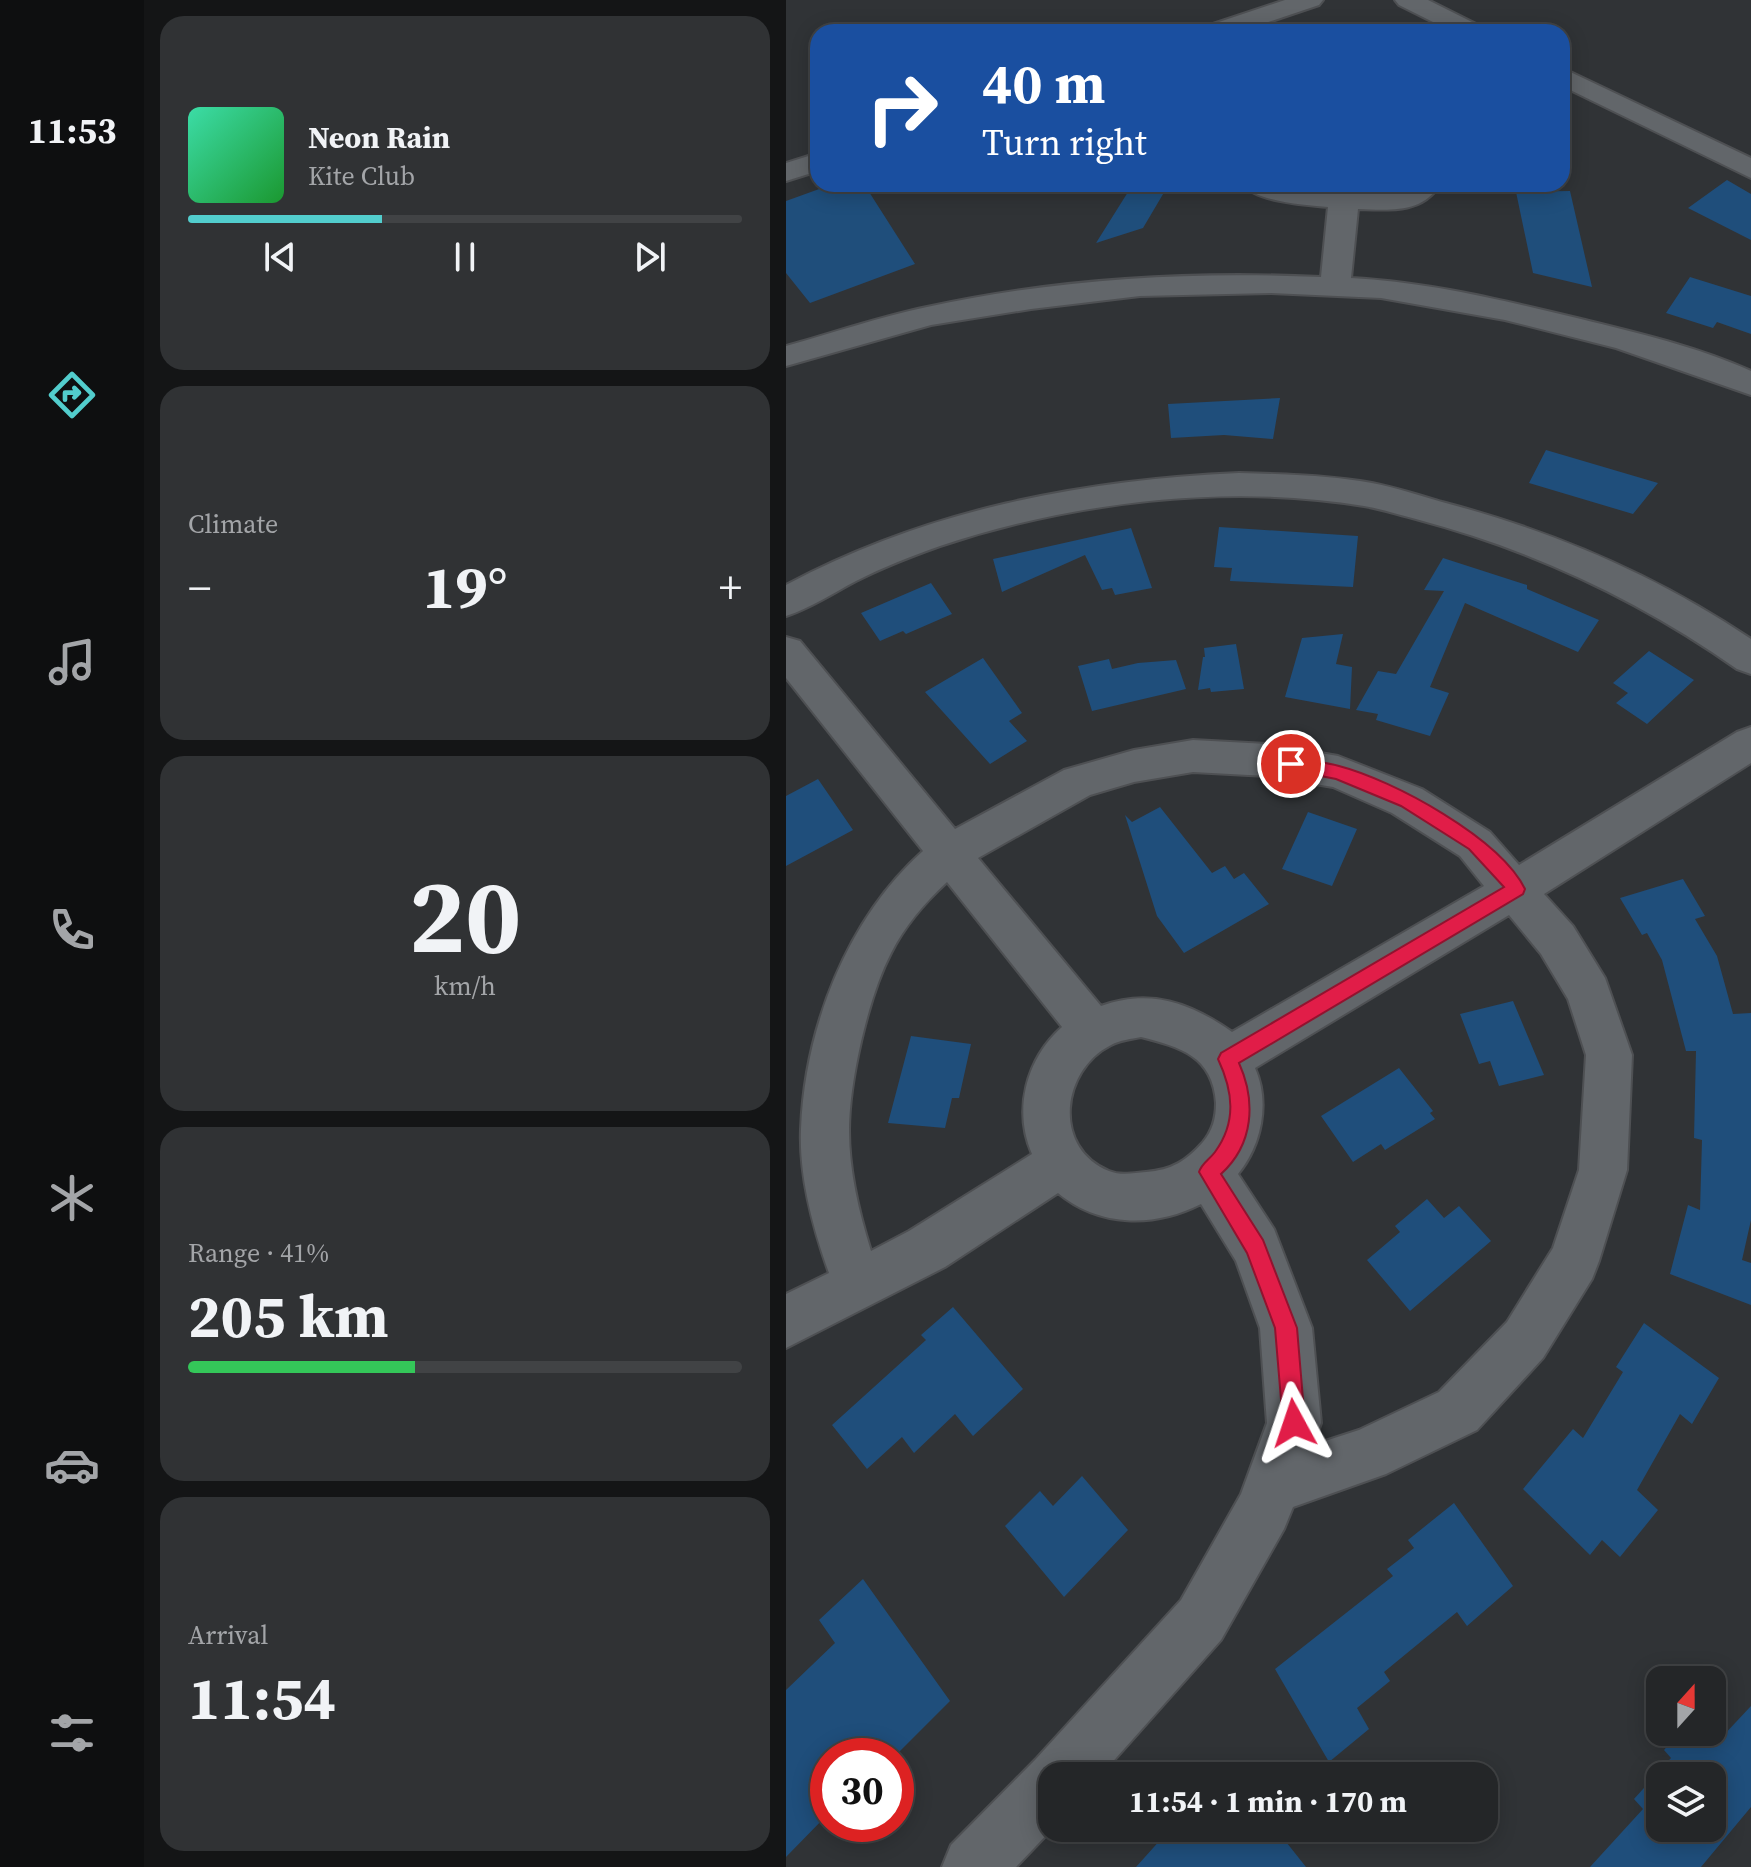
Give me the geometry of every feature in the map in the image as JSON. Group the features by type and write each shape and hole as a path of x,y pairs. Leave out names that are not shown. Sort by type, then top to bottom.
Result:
{"street":[{"path":"1237,24 1310,0"},
{"path":"1408,0 1457,24"},
{"path":"1570,80 1751,169"},
{"path":"786,172 810,164"},
{"path":"1277,192 1402,200 1423,192"},
{"path":"1335,287 1344,198"},
{"path":"786,356 928,316 1031,299 1140,287 1271,284 1381,289 1505,310 1626,340 1727,373 1751,384"},
{"path":"786,602 871,558 970,526 1060,505 1179,486 1265,487 1359,493 1487,526 1599,567 1705,625 1751,659"},
{"path":"786,651 1093,1031"},
{"path":"1228,1059 1516,889 1751,743"},
{"path":"858,1284 831,1191 825,1130 833,1069 846,1011 872,944 913,886 949,853 1078,782 1134,766 1193,756 1252,759 1338,772 1407,801 1475,844 1557,940 1589,992 1609,1055 1603,1170 1574,1261 1525,1340 1458,1411 1367,1455 1272,1486"},
{"path":"1141,1016 1168,1019 1193,1027 1214,1042 1228,1059 1240,1086 1241,1111 1235,1138 1221,1161 1200,1181 1174,1194 1145,1200 1116,1197 1090,1187 1068,1171 1053,1149 1045,1124 1046,1098 1054,1072 1069,1050 1093,1031 1115,1021 1141,1016"},
{"path":"786,1322 927,1249 1062,1162"},
{"path":"1072,1762 1201,1620 1264,1509 1294,1423 1286,1328 1256,1247 1209,1172"},
{"path":"973,1867 1038,1799"}],"building":[{"path":"1727,180 1751,194 1751,240 1688,208"},
{"path":"1570,191 1592,287 1533,273 1516,192"},
{"path":"811,192 869,192 915,264 810,303 786,273 786,201"},
{"path":"1128,192 1164,192 1143,228 1096,243"},
{"path":"1690,277 1751,296 1751,334 1717,322 1713,328 1666,313"},
{"path":"1280,398 1273,439 1224,435 1171,438 1168,404"},
{"path":"1546,450 1658,483 1633,514 1529,483"},
{"path":"1219,527 1358,536 1353,587 1230,581 1232,568 1214,567"},
{"path":"1131,528 1152,588 1115,595 1112,588 1102,590 1085,555 1002,592 993,559"},
{"path":"1443,558 1527,585 1527,589 1599,620 1578,652 1465,603 1430,687 1449,693 1430,736 1376,720 1378,714 1356,710 1378,671 1396,674 1444,591 1424,590"},
{"path":"931,583 952,614 906,634 903,631 880,641 861,613"},
{"path":"1343,634 1336,664 1352,667 1350,709 1285,697 1302,638"},
{"path":"1236,644 1244,689 1198,690 1204,648"},
{"path":"1649,651 1694,680 1647,724 1616,703 1628,693 1613,683"},
{"path":"983,658 1022,713 1009,721 1027,741 990,764 925,692"},
{"path":"1109,659 1112,669 1176,660 1186,689 1092,711 1078,666"},
{"path":"818,779 853,830 786,866 786,796"},
{"path":"1160,807 1212,873 1225,866 1234,879 1244,873 1269,904 1184,953 1157,916 1125,815 1132,822"},
{"path":"1308,812 1357,829 1332,886 1282,869"},
{"path":"1683,879 1705,916 1695,919 1717,956 1733,1014 1751,1013 1751,1220 1742,1260 1751,1263 1751,1305 1670,1274 1688,1205 1700,1210 1702,1140 1694,1138 1696,1051 1686,1051 1662,960 1647,933 1642,935 1620,898"},
{"path":"1513,1001 1544,1075 1499,1086 1490,1061 1479,1064 1460,1014"},
{"path":"911,1036 971,1044 959,1098 952,1098 945,1128 888,1123"},
{"path":"1399,1068 1433,1111 1430,1113 1435,1119 1385,1150 1381,1144 1353,1162 1321,1116"},
{"path":"1427,1199 1444,1218 1459,1206 1491,1241 1410,1311 1367,1260 1400,1232 1395,1226"},
{"path":"953,1307 1023,1389 973,1436 955,1414 914,1453 902,1437 867,1469 832,1425 926,1340 921,1335"},
{"path":"1644,1323 1719,1378 1692,1424 1680,1414 1637,1490 1658,1510 1620,1557 1602,1540 1590,1555 1523,1489 1573,1429 1583,1438 1623,1372 1616,1367"},
{"path":"1082,1476 1128,1530 1064,1597 1005,1526 1040,1491 1053,1506"},
{"path":"1454,1503 1513,1586 1467,1626 1457,1612 1384,1672 1390,1681 1357,1708 1369,1729 1329,1762 1275,1669 1393,1576 1387,1569 1414,1548 1408,1540"},
{"path":"863,1579 950,1701 913,1738 810,1738 810,1832 786,1857 786,1690 835,1643 819,1620"},
{"path":"1751,1706 1751,1807 1726,1837 1726,1762 1667,1762 1671,1758 1664,1750 1668,1746 1726,1746 1726,1733"},
{"path":"1646,1786 1646,1842 1722,1842 1701,1867 1590,1867 1643,1809 1634,1799"},
{"path":"1158,1842 1286,1842 1306,1867 1136,1867"}],"route":[{"path":"1291,764 1338,772 1407,801 1475,844 1516,889 1228,1059 1240,1086 1241,1111 1235,1138 1221,1161 1209,1172 1256,1247 1286,1328 1294,1423"}]}
